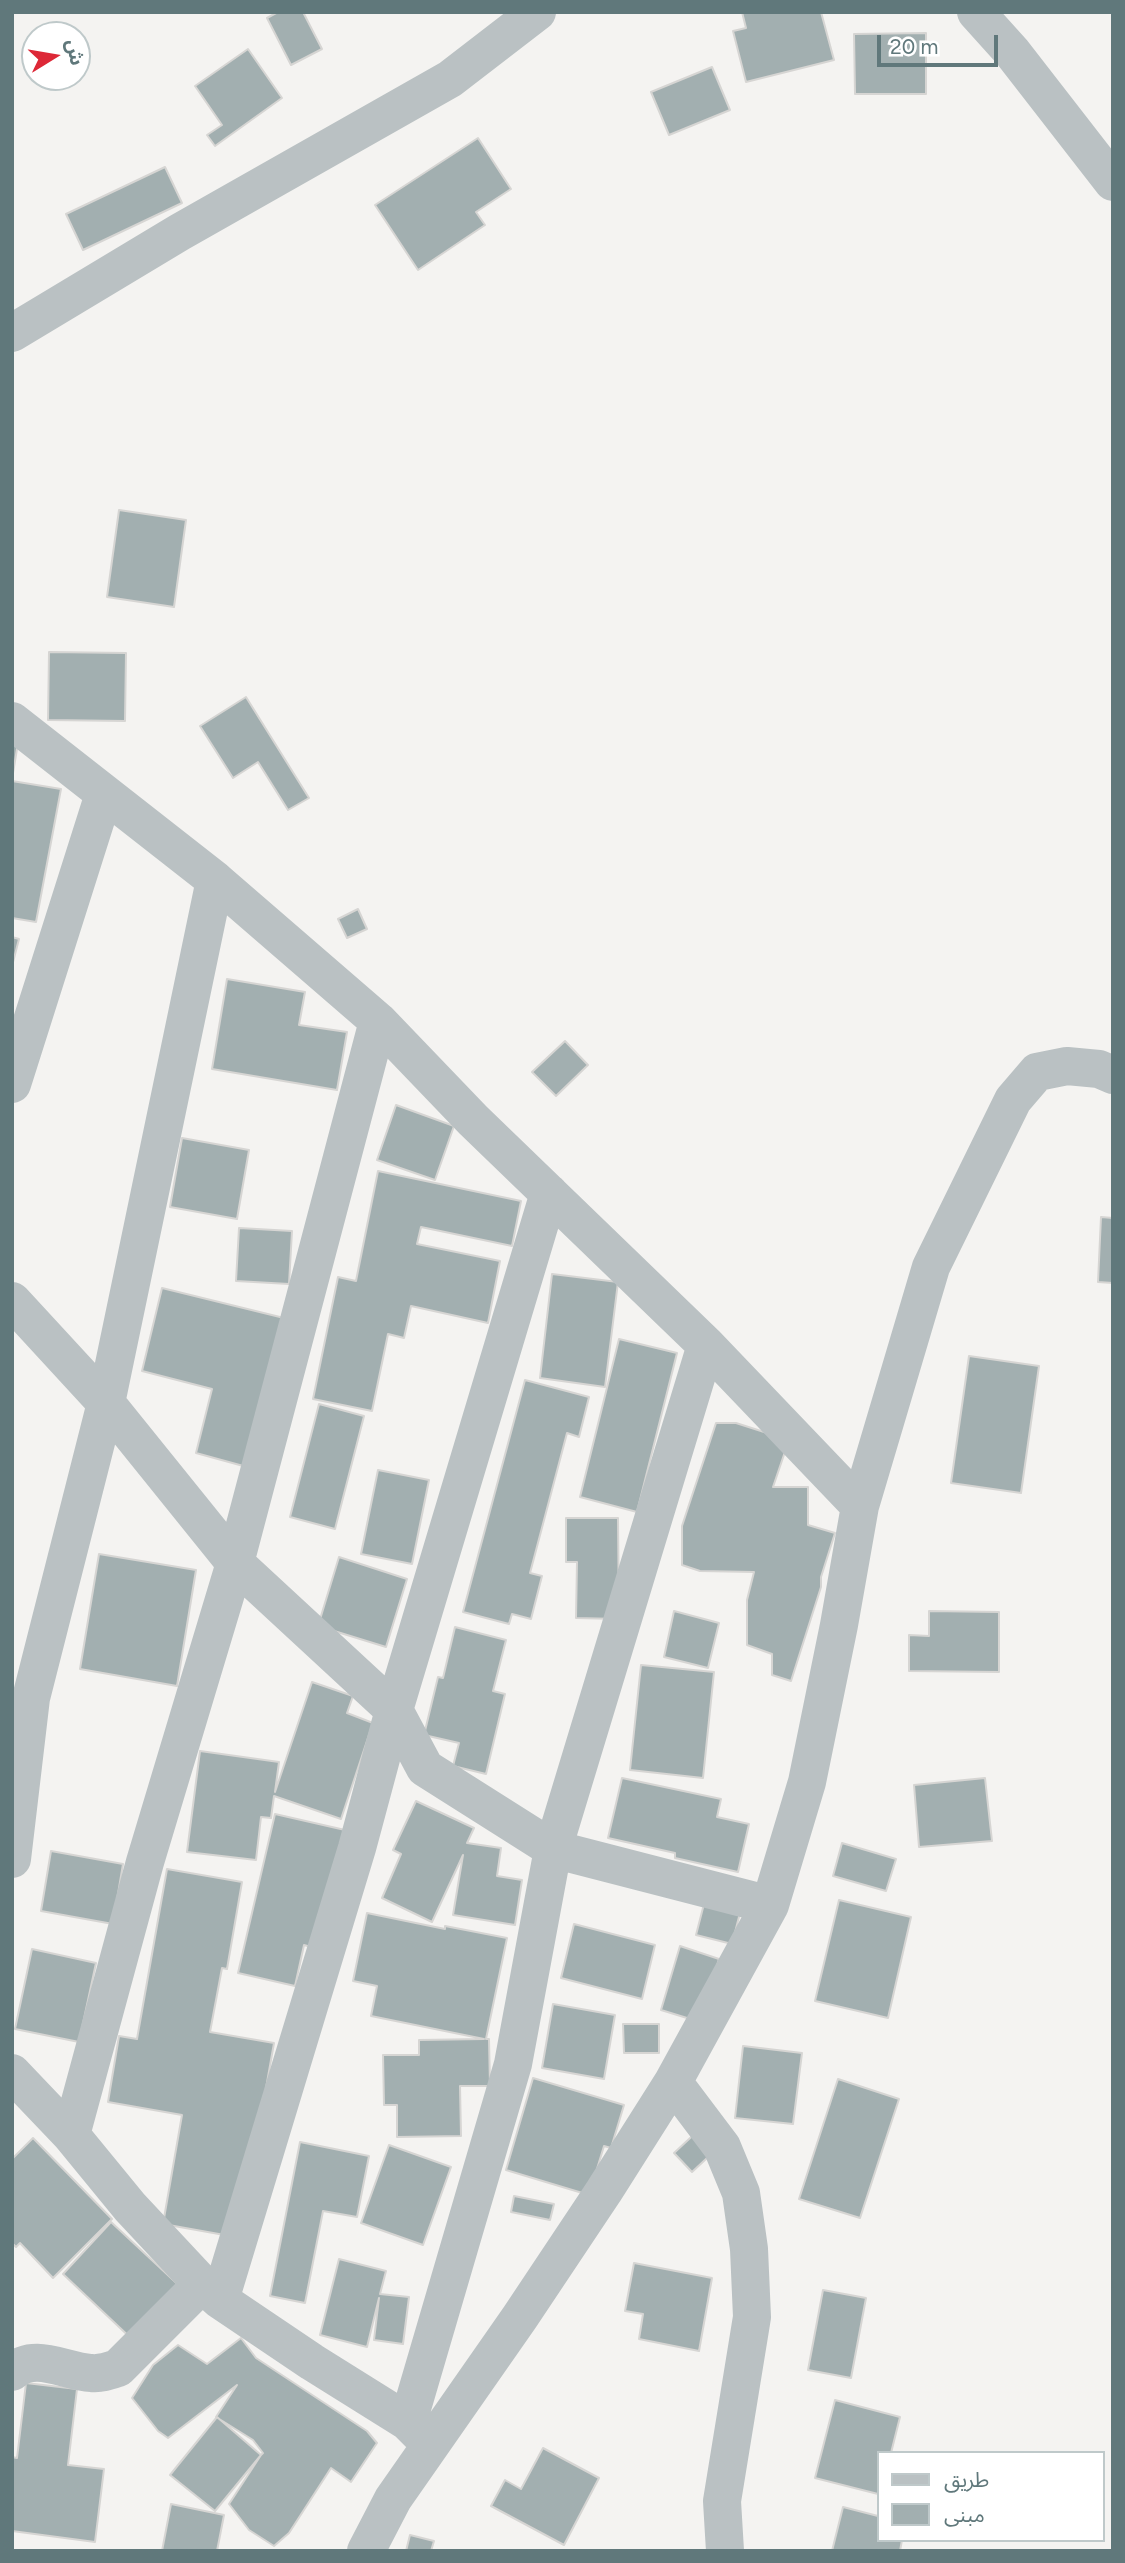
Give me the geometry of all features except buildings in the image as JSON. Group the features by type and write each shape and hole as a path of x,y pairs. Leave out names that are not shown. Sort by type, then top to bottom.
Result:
{"street":[{"path":"12,333 180,232 450,79 537,12"},
{"path":"976,12 1012,52 1113,182"},
{"path":"12,721 215,880 378,1021 474,1120 706,1345 860,1506"},
{"path":"12,1084 104,794"},
{"path":"12,1859 31,1699 106,1403 215,880"},
{"path":"71,2135 145,1863 235,1563 378,1021"},
{"path":"419,2433 543,2283 673,2082 770,1905 807,1782 860,1506 931,1267 1013,1100 1037,1072 1067,1066 1099,1069 1113,1076"},
{"path":"12,2372 37,2361 89,2373 103,2373 118,2368 211,2292 357,1848 394,1710 549,1193"},
{"path":"12,1301 106,1403 235,1563 394,1710 425,1768 553,1849 770,1905"},
{"path":"366,2551 393,2499 419,2433 513,2064 553,1849 706,1345"},
{"path":"12,2073 71,2135 130,2207 211,2292 419,2433"},
{"path":"673,2082 722,2147 741,2193 749,2249 752,2317 722,2501 725,2551"}]}
